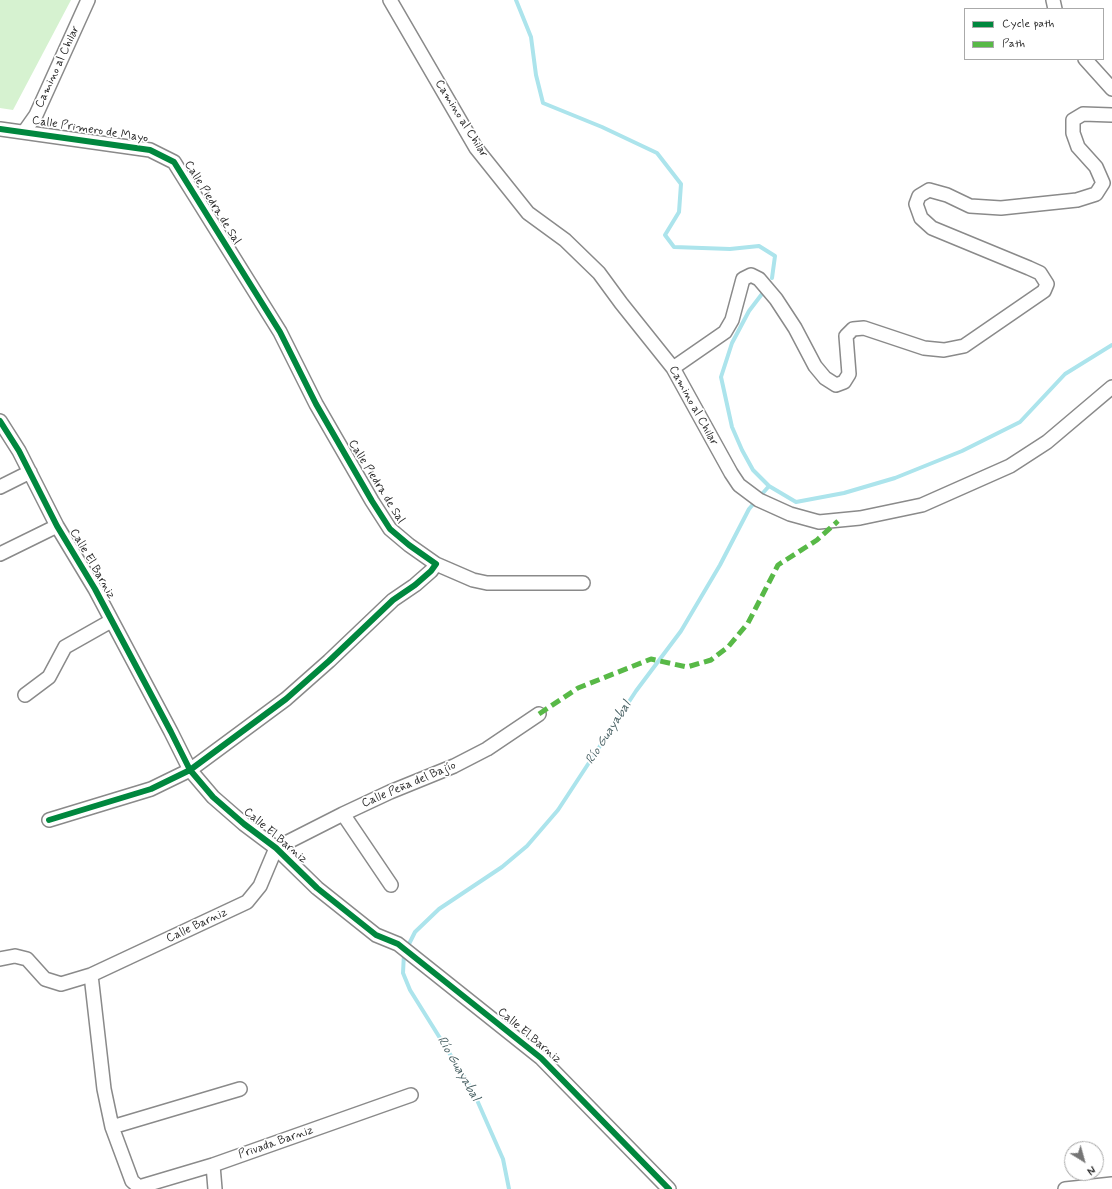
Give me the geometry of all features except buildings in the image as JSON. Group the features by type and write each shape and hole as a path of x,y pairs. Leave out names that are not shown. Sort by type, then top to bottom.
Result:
{"street":[{"name":"Camino al Chilar","path":"24,132 36,115 88,0"},
{"name":"Camino al Chilar","path":"390,0 476,148 528,213 565,240 598,273 673,368 731,473 739,485 757,499 790,514 819,522 860,518 922,505 1010,466 1047,442 1112,387"},
{"path":"1086,60 1112,89"},
{"path":"673,368 725,332 732,320 743,279 751,275 759,279 776,298 795,328 815,366 825,378 836,385 844,382 849,374 846,336 853,329 864,328 924,348 944,350 964,346 1044,291 1047,284 1040,273 932,228 921,218 916,204 919,196 929,190 947,195 970,206 1001,208 1077,200 1096,194 1103,183 1096,167 1078,147 1073,133 1073,120 1083,114 1112,116"},
{"name":"Calle Primero de Mayo","path":"0,129 150,150 174,162"},
{"name":"Calle Piedra de Sal","path":"174,162 280,332 316,404 372,501 390,529 436,564 473,580 487,582 583,584"},
{"name":"Calle El Barniz","path":"0,421 19,451 57,526 95,589 190,770 213,797 244,824 276,848 317,888 376,936 398,944 541,1058 669,1189"},
{"path":"0,487 30,472"},
{"path":"0,554 57,526"},
{"path":"49,820 151,789 190,770 286,699 329,661 393,600 415,585 431,571 436,564"},
{"path":"25,695 49,677 65,647 112,621"},
{"name":"Calle Peña del Bajío","path":"276,848 390,792 454,766 487,749 539,714"},
{"path":"343,814 391,886"},
{"name":"Calle Barniz","path":"0,959 15,956 27,959 45,980 61,984 90,975 247,902 260,886 276,848"},
{"path":"90,975 104,1089 112,1127 240,1089"},
{"name":"Privada Barniz","path":"112,1127 132,1182 139,1187 213,1165 411,1095"},
{"path":"213,1165 215,1189"},
{"path":"1065,1189 1112,1184"}],"green space":[{"path":"0,0 71,0 13,110 0,108"}],"waterway":[{"path":"516,0 531,37 536,75 543,103 602,127 657,153 681,184 679,212 665,235 674,247 730,249 759,246 775,256 772,278"},
{"path":"765,290 749,311 732,343 721,377 732,427 753,470 769,486 796,502 844,493 895,478 962,451 1020,422 1065,374 1112,345"},
{"name":"Río Guayabal","path":"409,944 415,932 439,909 502,867 527,846 558,810 636,691 681,631 720,565 749,509 769,486"},
{"name":"Río Guayabal","path":"404,953 403,973 410,990 473,1091 503,1159 509,1189"}],"marked path":[{"path":"539,714 578,688 651,659 687,667 711,660 728,647 748,623 778,565 817,540 838,521"}],"cycle path":[{"path":"0,129 150,150 174,162 280,332 316,404 372,501 390,529 409,545 436,564 431,571 415,585 393,600 329,661 286,699 190,770 151,789 49,820"},
{"path":"0,421 19,451 57,526 95,589 190,770 213,797 244,824 276,848 317,888 376,935 398,944 541,1058 669,1189"}]}
